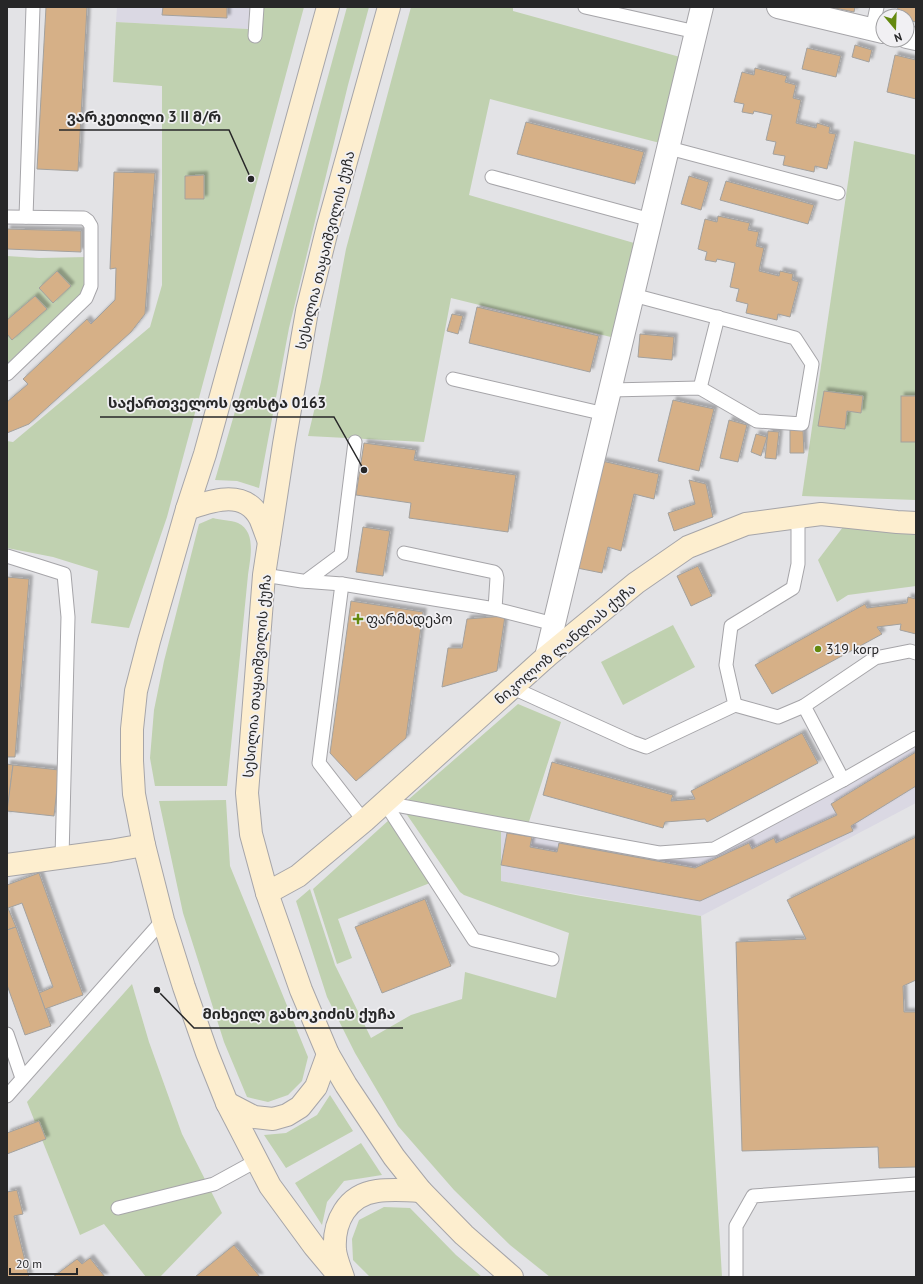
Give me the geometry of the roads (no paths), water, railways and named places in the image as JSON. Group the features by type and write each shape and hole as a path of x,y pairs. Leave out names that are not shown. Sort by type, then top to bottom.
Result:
{"main road":[{"path":"328,7 208,446 187,509 136,691 132,730 132,761 134,794 144,845 162,920 207,1054 227,1103 270,1186 314,1246 342,1277"},
{"name":"სესილია თაყაიშვილის ქუჩა","path":"389,7 328,226 307,311 284,444 264,575 248,793 251,834 267,893 301,990 328,1054 386,1144 421,1191 464,1235 512,1277"},
{"path":"187,509 219,499 232,499 243,502 250,506 259,518 269,542"},
{"name":"ნიკოლოზ ლანდიას ქუჩა","path":"267,893 298,876 386,803 546,657 636,583 688,547 746,524 822,514 916,523"},
{"path":"7,865 144,845"},
{"path":"227,1103 254,1117 273,1119 287,1115 300,1107 316,1087 328,1054"},
{"path":"342,1277 336,1252 335,1232 341,1216 348,1205 358,1198 376,1191 421,1191"}],"street":[{"path":"546,657 702,7"},
{"path":"778,7 875,30"}],"lane":[{"path":"26,217 33,7"},
{"path":"255,36 256,7"},
{"path":"585,7 696,32"},
{"path":"668,148 838,193"},
{"path":"492,177 651,220"},
{"path":"7,217 84,218 91,226 91,286 86,298 7,374"},
{"path":"610,390 700,388 758,422 802,424 812,364 795,338 633,295"},
{"path":"700,388 718,317"},
{"path":"453,379 604,414"},
{"path":"306,581 341,555 355,442"},
{"path":"735,705 726,665 731,626 793,588 798,564 798,517"},
{"path":"404,553 494,572 497,578 495,609"},
{"path":"7,556 64,574 68,617 62,858"},
{"path":"264,575 342,584 495,609 554,624"},
{"path":"342,584 319,762 364,821"},
{"path":"513,688 646,747 735,705 778,717 804,706 875,658 910,651 916,653"},
{"path":"804,706 843,780"},
{"path":"386,803 658,853 714,849 843,780 916,738"},
{"path":"386,803 474,940 552,959"},
{"path":"7,1096 162,920"},
{"path":"7,1034 22,1078"},
{"path":"118,1208 214,1184 256,1161"},
{"path":"736,1277 736,1226 753,1196 916,1184"}],"place":[{"name":"ვარკეთილი 3 II მ/რ","path":"251,179"},
{"name":"საქართველოს ფოსტა 0163","path":"364,470"},
{"name":"ფარმადეპო","path":"358,619"},
{"name":"319 korp","path":"818,649"},
{"name":"მიხეილ გახოკიძის ქუჩა","path":"157,990"}]}
